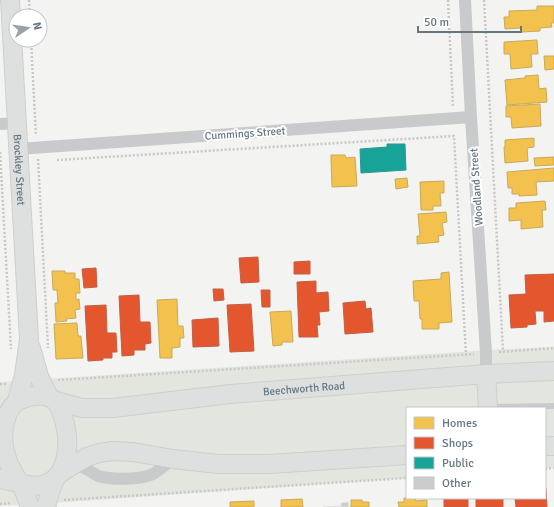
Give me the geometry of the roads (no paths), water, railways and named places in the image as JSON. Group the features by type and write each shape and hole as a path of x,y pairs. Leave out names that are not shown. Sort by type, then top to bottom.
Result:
{"main road":[{"name":"Brockley Street","path":"10,0 8,124 19,156 29,339 23,383 10,407"},
{"name":"Brockley Street","path":"29,339 41,381 53,399"},
{"name":"Beechworth Road","path":"53,399 82,408 113,408 230,394 486,374 554,371"},
{"path":"486,374 488,407"},
{"path":"30,507 7,458 3,435 10,407 24,398 32,396 53,399 64,420 67,443 65,459 51,489 52,504"},
{"path":"0,479 30,485 42,485 50,482 73,465 87,457 112,451 133,452 173,459 218,464 247,465 406,455"}],"street":[{"name":"Woodland Street","path":"465,0 486,374"},
{"name":"Cummings Street","path":"19,156 37,147 471,117"},
{"path":"73,465 86,469 102,477 125,479 145,477 152,474 173,459"}],"lane":[{"path":"521,407 554,406"}]}
